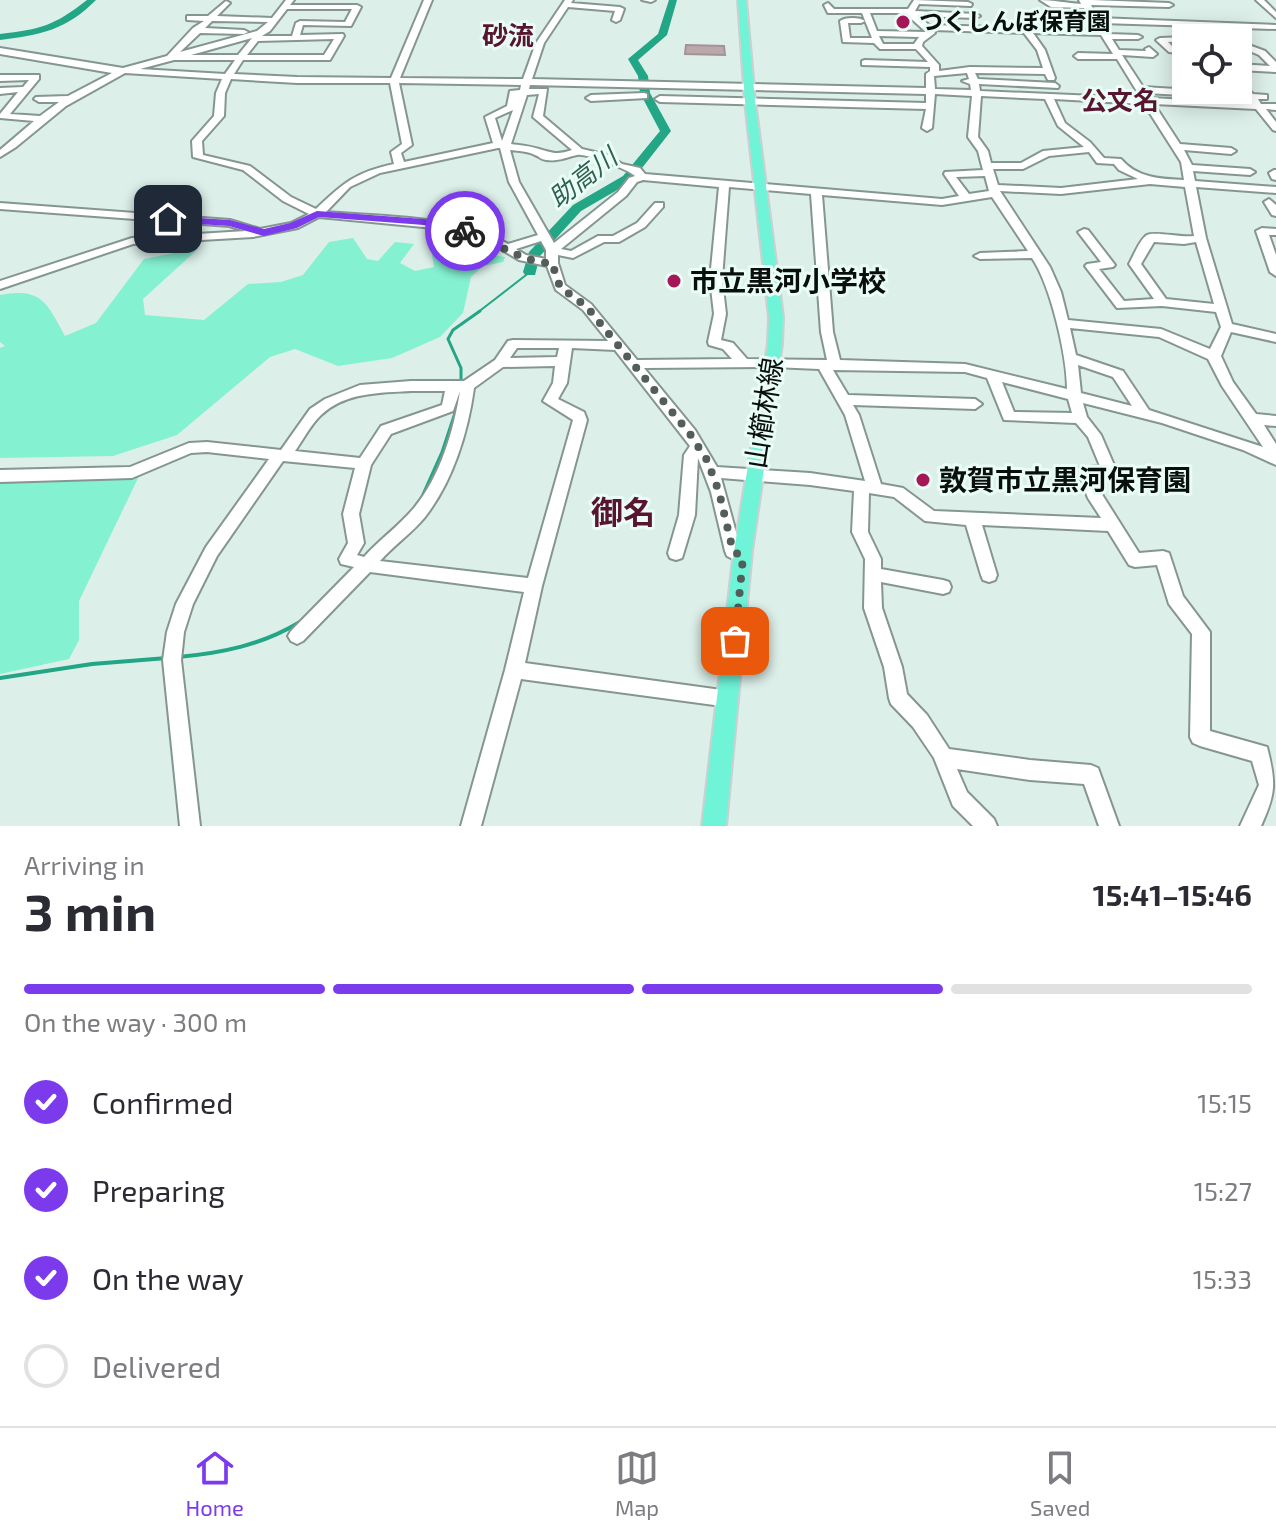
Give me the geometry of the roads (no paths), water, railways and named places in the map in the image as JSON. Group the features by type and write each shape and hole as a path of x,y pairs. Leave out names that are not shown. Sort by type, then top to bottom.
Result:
{"main road":[{"name":"山櫛林線","path":"714,826 743,557 773,363 776,317 742,0"}],"street":[{"path":"400,167 396,152 407,145 394,81 428,0"},
{"path":"859,0 858,4 828,5 831,11 976,16"},
{"path":"1044,0 1051,5 1170,3 1183,23"},
{"path":"1260,0 1276,16"},
{"path":"910,12 918,1 966,2 984,29"},
{"path":"171,57 226,3"},
{"path":"502,146 526,88 540,43 567,3 620,9 616,20"},
{"path":"295,38 300,23 348,24 357,7 288,4 258,36 227,77 217,104 219,116 197,141 198,157 246,168 287,199 317,214 445,226 493,240 523,258 573,255 602,238 615,240 641,225 659,205"},
{"path":"1086,5 1134,12"},
{"path":"1086,5 1188,168 1200,238 1227,327 1214,356"},
{"path":"590,18 596,7"},
{"path":"865,11 887,56 927,56"},
{"path":"910,12 928,31"},
{"path":"190,18 275,20"},
{"path":"1096,20 1276,27"},
{"path":"870,22 844,21 846,40 877,40 918,46 927,56 933,72 927,128"},
{"path":"877,40 928,31 984,29 1138,37"},
{"path":"171,57 331,51 340,36 295,38 196,30"},
{"path":"214,45 228,31"},
{"path":"918,46 928,31"},
{"path":"1027,31 1041,50 1047,71 1060,96"},
{"path":"0,154 23,140 42,119 123,71 258,36"},
{"path":"1172,40 1160,40 1166,48 1172,49"},
{"path":"1078,56 1153,54 1149,49"},
{"path":"1252,49 1264,54 1276,68"},
{"path":"0,51 123,71 394,81 544,91 538,117 579,151 636,170 642,177"},
{"path":"1252,54 1264,54"},
{"path":"865,63 933,72 1048,96 1172,96"},
{"path":"1252,67 1276,68"},
{"path":"660,99 930,91 1047,71"},
{"path":"3,119 36,77 9,75"},
{"path":"974,82 1055,86"},
{"path":"974,82 978,121 973,137 983,151 990,180 1055,292 1074,375 1074,395 1080,418 1094,435 1110,472 1085,472 1135,560 1163,558 1175,599 1201,632 1200,737 1260,754 1269,786 1250,826"},
{"path":"590,84 591,101 645,99 642,84"},
{"path":"743,557 733,551 711,472 698,447 587,307 560,287 545,236 514,182 490,117 511,107 512,94 526,88 590,84 642,84 931,106"},
{"path":"0,91 26,89"},
{"path":"57,89 89,89"},
{"path":"1048,96 1061,124 1101,161 1117,161 1123,168 1150,181"},
{"path":"1144,96 1276,107"},
{"path":"1252,96 1276,97"},
{"path":"1252,98 1276,128"},
{"path":"39,99 72,99"},
{"path":"0,102 16,101"},
{"path":"3,119 42,119"},
{"path":"0,285 132,241 264,233 294,226 317,214 346,185 377,171 502,146 536,151 546,157 563,157 579,151"},
{"path":"1177,147 1231,151"},
{"path":"552,256 622,194 633,180 642,177 942,202 967,199 990,180 1047,153 1091,149"},
{"path":"1188,168 1250,172"},
{"path":"967,199 949,174 1061,191 1150,181 1276,190"},
{"path":"724,184 716,279 720,314 714,342 728,346 743,363"},
{"path":"816,192 830,366 844,400 868,488 860,532 869,545 873,559 873,608 893,667 898,698 920,721 943,757 960,799 987,826"},
{"path":"1269,202 1276,213"},
{"path":"0,206 230,223 264,233"},
{"path":"1276,232 1262,231 1276,272"},
{"path":"1084,232 1109,265"},
{"path":"507,248 545,236"},
{"path":"1135,264 1150,238 1184,241 1200,238"},
{"path":"980,256 1034,254"},
{"path":"1135,264 1091,266 1121,305 1162,302 1223,309"},
{"path":"1135,264 1162,302"},
{"path":"1061,323 1161,333 1214,356 1226,382 1276,459"},
{"path":"1227,327 1276,338"},
{"path":"190,826 173,640 200,570 315,412 360,390 460,386 500,363 513,344 618,346"},
{"path":"471,826 580,420 579,415 550,401 560,383 567,344"},
{"path":"1069,357 1118,374 1144,413"},
{"path":"500,363 562,361"},
{"path":"633,364 773,363 965,368 1144,413 1248,446 1276,459"},
{"path":"992,374 1009,417 1080,418"},
{"path":"460,386 448,408 386,430 364,464 351,514 356,543 347,559 369,565 534,586"},
{"path":"297,636 343,594 379,550 405,529 429,498 465,408 460,386"},
{"path":"844,400 975,404"},
{"path":"1252,419 1276,421"},
{"path":"0,476 132,472 199,447 364,464"},
{"path":"676,553 687,515 691,455 698,447"},
{"path":"711,472 898,492 931,517 1113,525"},
{"path":"972,520 989,575"},
{"path":"872,574 943,587"},
{"path":"514,670 729,699"},
{"path":"943,757 1030,770 1091,775 1109,826"}],"waterway":[{"path":"0,37 50,29 92,0"},
{"name":"助高川","path":"530,272 534,255 577,208 627,179 666,131 645,93 643,76 633,59 662,35 673,0"},
{"path":"477,313 530,272"},
{"path":"461,385 461,368 448,339 453,330 480,311"},
{"path":"420,501 442,452 458,404"},
{"path":"178,657 241,647 271,637 300,622"},
{"path":"0,678 92,664 167,658"}],"place":[{"name":"つくしんぼ保育園","path":"903,22"},
{"name":"市立黒河小学校","path":"674,281"},
{"name":"敦賀市立黒河保育園","path":"923,480"}],"district":[{"name":"砂流","path":"508,36"},
{"name":"公文名","path":"1120,101"},
{"name":"御名","path":"623,513"}]}
